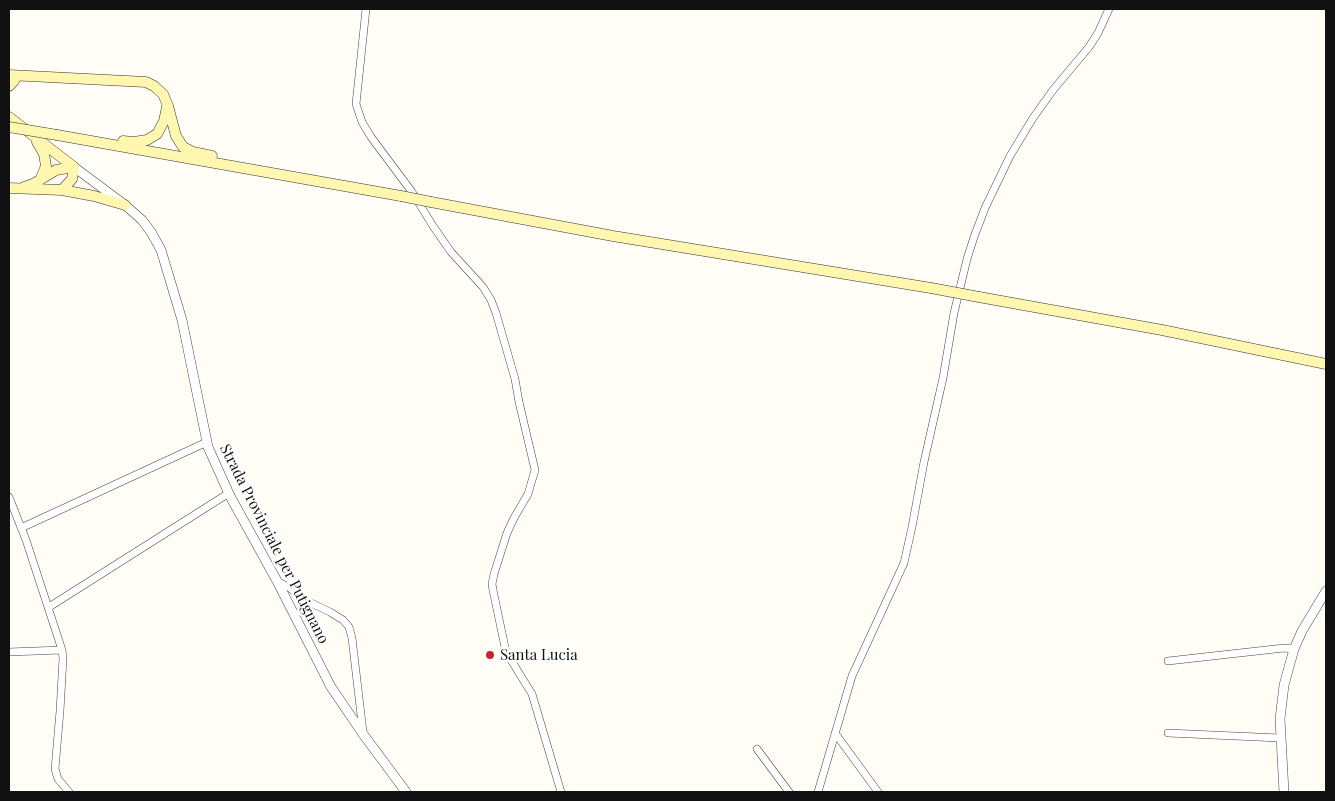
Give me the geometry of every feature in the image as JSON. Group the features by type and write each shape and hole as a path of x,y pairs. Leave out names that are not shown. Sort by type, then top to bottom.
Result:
{"main road":[{"path":"10,81 26,76 146,82 163,94 176,136 183,147 194,152 216,157 228,166"},
{"path":"93,141 112,139 134,142 147,140 158,134 168,106"},
{"path":"9,119 57,135 613,236 931,288 1162,330 1326,364"},
{"name":"Strada Provinciale per Putignano","path":"9,119 74,167"},
{"path":"35,138 44,154 46,166 41,178"},
{"path":"14,188 33,184 56,170 74,167 72,179 62,190"},
{"path":"14,188 62,190 94,196 125,205"}],"street":[{"path":"366,9 356,104 362,122 412,192 451,252 483,287 491,300 515,379 536,470 528,494 507,533 492,584 506,652 532,694 561,792"},
{"path":"818,792 852,676 904,563 943,378 954,313 965,268 985,208 1010,156 1033,118 1053,90 1089,47 1109,9"},
{"name":"Strada Provinciale per Putignano","path":"74,167 142,220 161,250 182,320 208,447 229,493 277,581 330,687 406,792"},
{"path":"22,528 207,442"},
{"path":"49,607 229,493"},
{"path":"9,497 22,528 62,650 60,711 55,769 58,779 69,792"},
{"path":"277,581 290,588 303,599 343,620 349,627 352,638 363,734"},
{"path":"1284,792 1280,719 1284,685 1294,649 1302,631 1326,591"},
{"path":"1168,661 1284,648 1294,649"},
{"path":"9,652 62,650"},
{"path":"835,733 878,792"},
{"path":"1168,733 1280,738"},
{"path":"757,749 789,792"}],"place":[{"name":"Santa Lucia","path":"490,655"}]}
